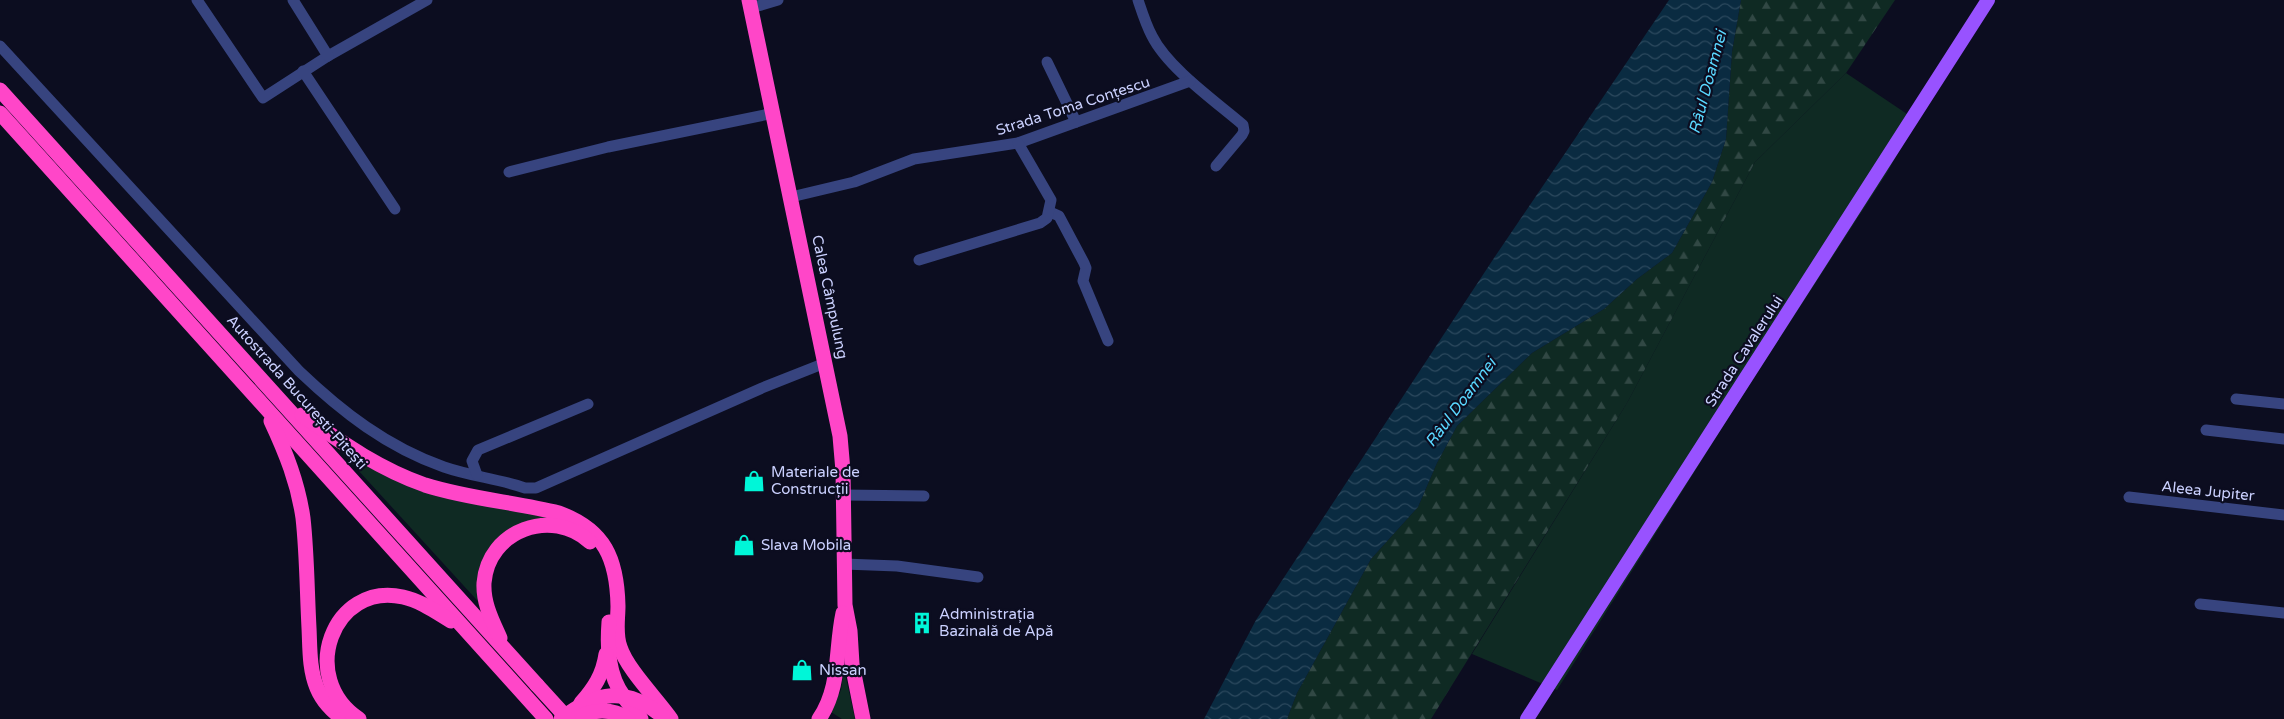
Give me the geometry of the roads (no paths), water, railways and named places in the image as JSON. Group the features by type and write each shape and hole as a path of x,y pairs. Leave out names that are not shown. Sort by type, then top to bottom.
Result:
{"highway":[{"name":"Calea Câmpulung","path":"750,4 840,436 844,496 844,605 838,635 835,682 826,709 818,719"},
{"name":"Autostrada București-Pitești","path":"0,90 568,719"},
{"path":"0,113 546,719"},
{"path":"279,399 349,448 406,478 468,496 559,514 573,518 590,530 608,553 616,573 617,635 620,649 628,664 671,719"},
{"path":"264,406 288,456 299,494 303,519 310,650 314,677 317,688 326,703 344,719"},
{"path":"504,648 487,605 484,590 486,571 495,552 511,536 522,530 544,525 568,528 589,541 600,555 609,583 608,642 613,678 623,696 641,719"},
{"path":"360,719 347,710 337,697 326,668 328,646 332,634 340,620 351,610 377,597 402,596 419,602 466,630"},
{"name":"Calea Câmpulung","path":"844,605 850,631 852,664 863,719"},
{"path":"561,719 580,704 601,674 608,642"},
{"path":"580,704 608,695 623,696 640,700 665,719"},
{"path":"575,719 588,713 604,711 614,712 628,719"}],"main road":[{"name":"Strada Cavalerului","path":"1527,719 1988,0"}],"street":[{"path":"197,0 262,98 328,56 427,0"},
{"path":"293,0 328,56"},
{"path":"750,4 778,0"},
{"path":"1138,0 1152,38 1190,81 1244,128 1242,135 1216,166"},
{"path":"0,46 256,326 334,405 396,447 446,468 525,488 536,488 762,388 826,363"},
{"path":"1047,62 1076,122"},
{"path":"303,71 396,209"},
{"name":"Strada Toma Conțescu","path":"791,197 854,182 914,159 1018,143 1190,81"},
{"path":"509,172 608,147 774,113"},
{"path":"920,260 1040,223 1047,218 1050,212 1051,200 1018,143"},
{"path":"1050,212 1060,216 1084,263 1086,268 1083,281 1108,342"},
{"path":"2236,399 2284,404"},
{"path":"477,475 472,461 474,454 478,450 588,404"},
{"path":"2206,430 2284,439"},
{"path":"844,496 924,496"},
{"name":"Aleea Jupiter","path":"2129,497 2284,515"},
{"path":"844,564 897,566 978,577"},
{"path":"2200,604 2284,613"}],"water":[{"name":"Râul Doamnei","path":"1669,0 1741,0 1732,52 1726,139 1712,182 1672,253 1637,279 1604,309 1532,353 1457,426 1437,463 1418,507 1371,559 1297,693 1287,719 1204,719 1256,620 1494,258"}],"place":[{"name":"Materiale de Construcții","path":"754,481"},
{"name":"Slava Mobila","path":"744,545"},
{"name":"Administrația Bazinală de Apă","path":"922,623"},
{"name":"Nissan","path":"802,670"}]}
